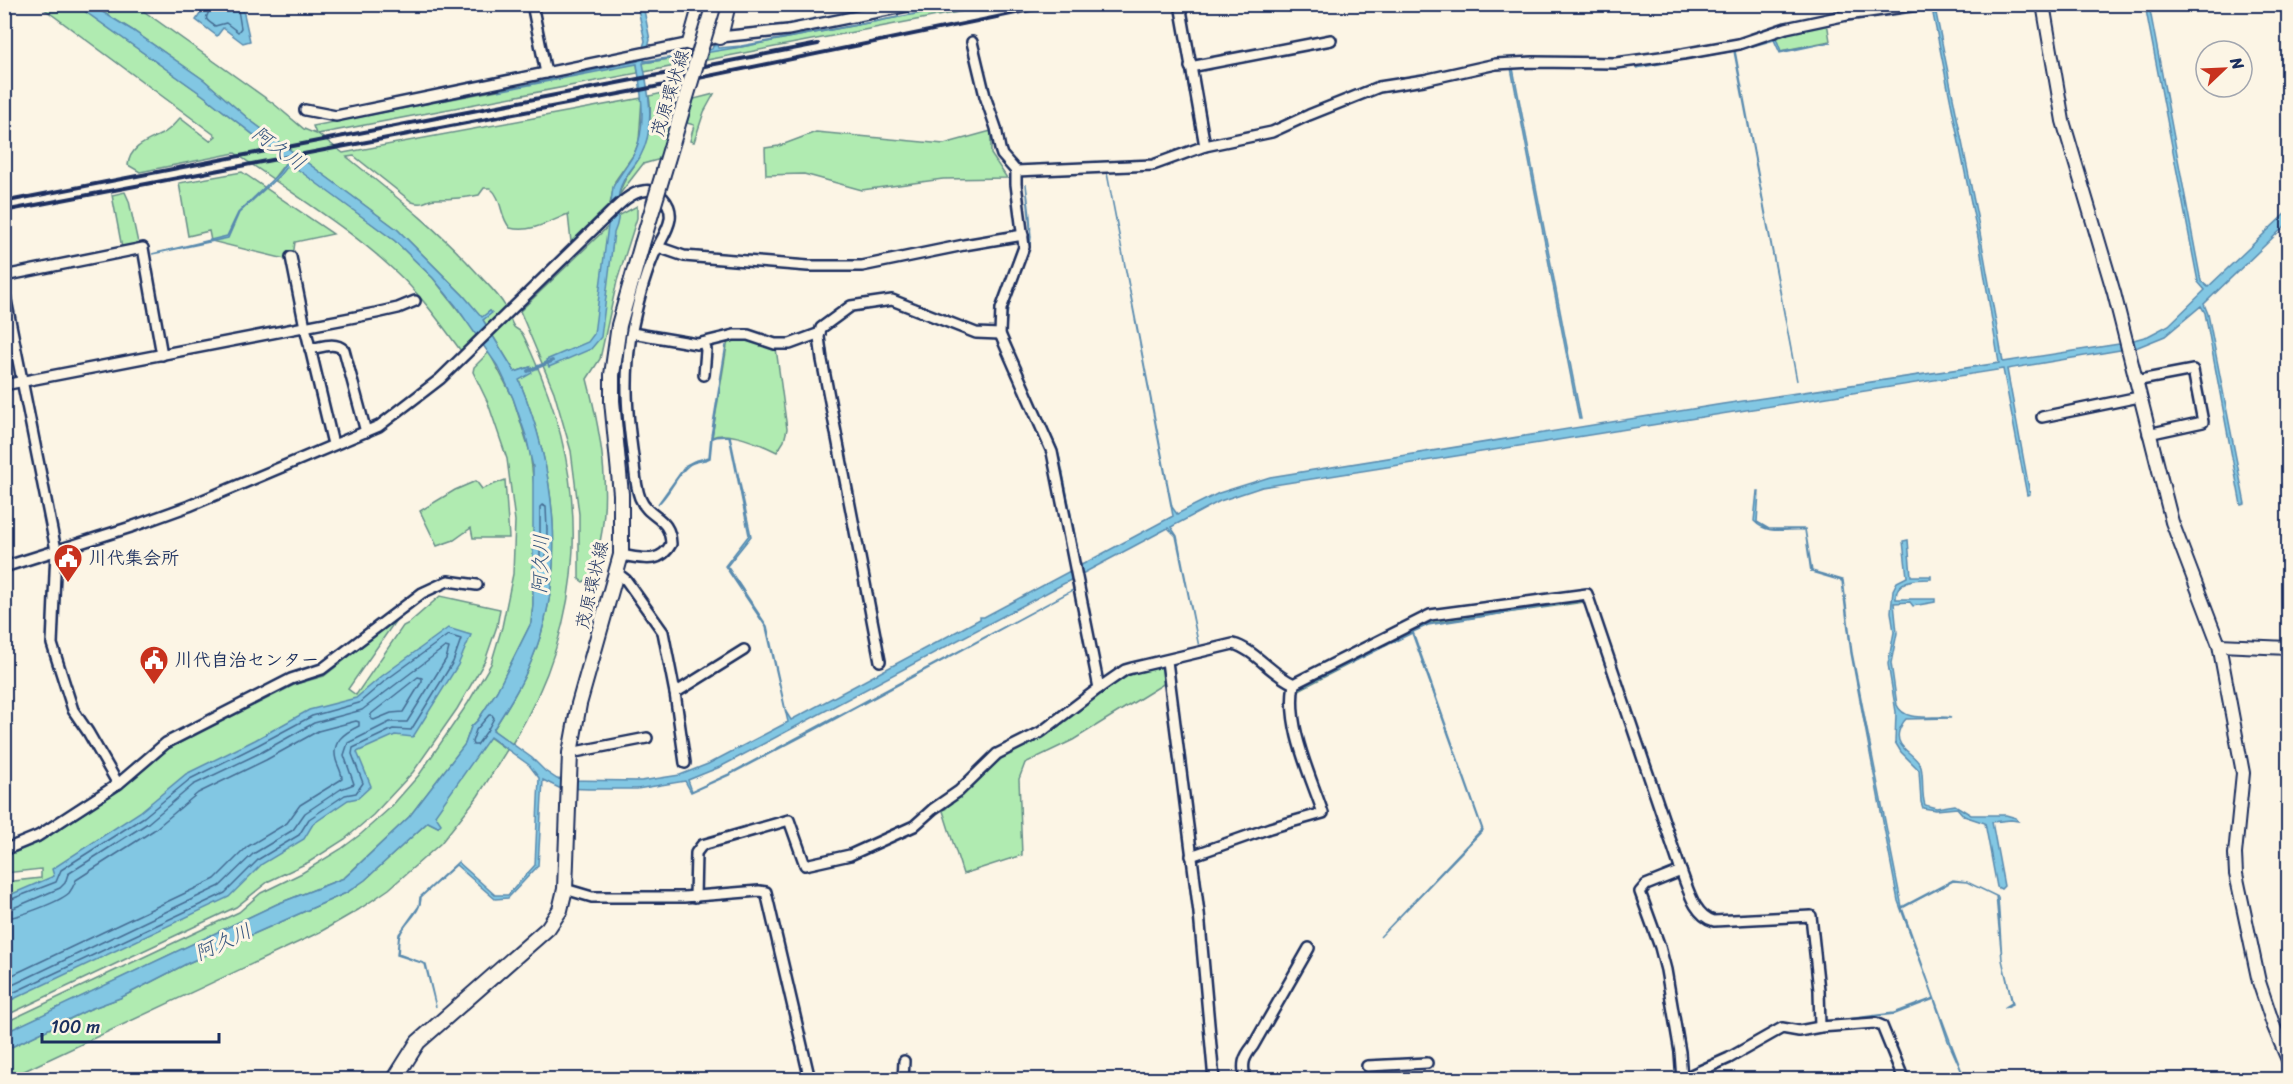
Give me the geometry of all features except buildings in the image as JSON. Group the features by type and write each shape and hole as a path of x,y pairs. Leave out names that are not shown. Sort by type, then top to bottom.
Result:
{"main road":[{"path":"690,44 701,4"},
{"name":"茂原環状線","path":"394,1080 418,1042 548,928 560,910 565,889 570,753 579,704 621,555 621,494 612,401 612,375 619,325 714,4"},
{"path":"720,37 728,4"}],"street":[{"path":"532,4 546,73"},
{"path":"305,110 336,116 720,37 788,30 918,4"},
{"path":"1180,4 1205,146"},
{"path":"1016,171 1153,165 1205,146 1272,132 1329,106 1389,85 1507,63 1622,62 1716,49 1786,28 1847,15 1926,4"},
{"path":"2043,4 2063,121 2109,275 2148,434 2179,546 2218,645 2243,773 2235,854 2236,874 2259,982 2274,1028 2289,1060"},
{"path":"1190,67 1331,40"},
{"path":"972,42 1002,155 1016,171 1023,236 1023,254 1001,309 1000,334 1053,452 1099,688"},
{"path":"4,567 189,506 366,432 392,418 463,357 603,220 636,193 651,191 664,198 668,204 670,220 650,267 632,333 625,388 637,488 645,507 668,526 671,543 662,556 653,559 621,555"},
{"path":"658,247 684,256 808,266 862,266 964,245 1023,236"},
{"path":"4,276 143,248 162,355"},
{"path":"291,257 333,444"},
{"path":"4,290 56,550 52,644 57,666 73,710 118,783"},
{"path":"880,661 822,360 821,328 851,306 892,300 976,333 1000,334"},
{"path":"4,385 398,308 415,301"},
{"path":"632,333 697,344 734,335 748,335 775,344 790,344 820,333"},
{"path":"704,343 706,350 704,375"},
{"path":"310,349 333,344 344,350 366,432"},
{"path":"2135,381 2193,370 2203,422 2148,434"},
{"path":"2042,417 2139,397"},
{"path":"617,573 626,579 663,632 685,763"},
{"path":"4,850 38,836 118,783 166,743 291,679 322,669 422,593 448,581 477,585"},
{"path":"1294,684 1430,615 1587,594 1681,871 1697,908 1708,920 1811,916 1819,990 1820,1027"},
{"path":"695,897 696,853 702,845 789,820 805,865 850,855 914,826 959,791 996,754 1041,732 1125,670 1229,644 1237,645 1279,677 1294,684"},
{"path":"2218,645 2289,648"},
{"path":"675,693 744,650"},
{"path":"1167,661 1191,856 1214,1080"},
{"path":"1191,856 1270,828 1323,813 1294,728 1294,684"},
{"path":"570,753 647,738"},
{"path":"1681,871 1646,885 1640,892 1666,970 1680,1052 1682,1079 1750,1047 1778,1029 1799,1031 1820,1027 1880,1024 1904,1080"},
{"path":"565,889 592,897 695,897 766,892 810,1080"},
{"path":"1245,1080 1243,1062 1246,1054 1253,1046 1309,948"},
{"path":"903,1080 904,1060"},
{"path":"1367,1066 1427,1063"}],"green space":[{"path":"39,5 76,5 204,96 287,161 273,179 235,153 140,172 128,165 129,158 136,149 167,131 180,118 210,141 216,136"},
{"path":"91,5 135,5 274,104 304,129 316,134 313,126 637,63 638,73 318,134 343,153 642,98 639,141 634,154 615,181 610,204 571,242 568,214 532,228 510,228 497,197 490,188 484,188 479,195 433,199 416,203 354,156 347,157 432,228 496,294 505,306 514,327 525,339 551,402 564,452 572,502 573,551 567,600 556,649 537,697 512,744 493,730 531,662 543,628 550,592 553,556 553,520 549,484 531,413 519,380 530,367 515,372 483,320 491,313 490,311 482,318 463,295 398,230 251,121 204,80 132,30"},
{"path":"963,5 995,5 707,60 709,51"},
{"path":"1827,22 1830,41 1780,51 1775,38 1756,44 1779,34"},
{"path":"692,56 690,63 644,72 642,63"},
{"path":"682,89 661,159 643,164 619,195 647,138 650,121 649,96"},
{"path":"714,94 704,112 694,142 690,141 694,125 687,123 694,99"},
{"path":"991,131 991,154 1007,178 943,179 862,190 804,174 766,175 765,148 779,146 816,132 944,144"},
{"path":"289,162 395,241 433,278 477,334 461,351 422,300 382,259 274,180"},
{"path":"242,172 333,234 295,242 293,257 285,259 211,241 209,231 188,236 179,183"},
{"path":"125,192 138,243 122,248 112,195"},
{"path":"637,206 637,218 617,281 600,359 587,379 601,446 605,491 601,537 595,566 591,575 583,582 579,579 579,514 571,451 554,392 520,311 620,215"},
{"path":"744,339 776,348 787,429 784,441 777,452 754,442 727,435 712,437 728,340"},
{"path":"489,352 513,398 530,452 534,486 533,604 531,623 497,691 471,727 465,744 409,817 344,878 277,904 5,1033 4,1023 239,912 261,893 302,873 341,849 390,808 419,775 468,703 491,664 502,627 513,574 515,521 507,459 488,403 473,372 474,367"},
{"path":"505,480 509,538 473,538 471,528 454,540 437,546 420,511 455,490 476,481 482,489"},
{"path":"440,596 500,609 497,626 485,661 457,709 413,772 373,815 345,839 309,862 269,881 236,907 5,1016 5,882 41,878 41,869 5,873 4,857 40,842 125,786 168,749 296,684 324,676 413,606 396,620 348,689 356,695 403,626"},
{"path":"1581,597 1585,602 1427,624 1297,691 1300,685 1427,620"},
{"path":"1159,666 1164,669 1165,683 1073,740 1025,763 1019,779 1022,855 963,874 943,811 1016,745 1040,738 1102,691 1140,669"},
{"path":"489,737 507,750 478,796 441,843 389,889 320,932 5,1080 5,1050 90,1009 120,998 188,963 346,893 365,880 428,822 438,827 434,815"}],"water":[{"name":"阿久川","path":"76,5 91,5 132,30 204,80 251,121 398,230 482,317 490,311 492,313 483,320 515,372 530,367 532,373 519,380 531,413 549,484 553,520 550,592 543,628 531,662 493,730 532,758 545,771 557,779 565,780 641,781 680,775 708,764 788,722 766,627 725,566 749,535 729,436 751,536 727,566 767,626 786,712 791,720 980,617 984,617 1173,516 1107,173 1172,507 1177,514 1219,493 1270,477 1723,404 1999,363 1979,242 1933,14 1936,13 1977,216 2003,362 2119,344 2148,336 2169,325 2205,290 2198,282 2145,5 2149,5 2201,281 2208,287 2288,211 2288,223 2204,304 2208,314 2245,504 2241,505 2205,313 2201,306 2165,336 2138,347 2007,369 2030,494 2027,495 2003,369 1262,487 1220,501 1171,527 1177,536 1199,647 1176,536 1168,528 720,767 688,780 692,791 729,774 1073,590 822,726 729,775 691,792 685,781 637,789 589,789 559,788 543,780 538,866 508,898 495,899 456,865 421,897 419,905 420,897 458,862 495,895 508,895 535,865 539,778 529,765 490,737 435,815 441,824 438,827 428,822 365,880 346,893 188,963 120,998 90,1009 5,1050 4,1033 277,904 344,878 409,817 465,744 471,727 497,691 531,623 533,467 526,436 513,398 499,368 456,306 433,278 395,241 289,163 280,175 239,213 228,238 152,254 227,236 238,213 279,173 287,161 204,96"},
{"path":"206,5 242,5 250,41 243,43 223,28 217,36 196,20"},
{"path":"637,5 643,5 650,40 644,61 692,55 643,63 650,123 640,157 620,188 601,337 591,349 549,367 546,360 588,342 594,334 613,187 635,152 641,131 642,108 637,64 498,91 638,61 645,41"},
{"path":"963,5 741,47 692,55 712,49 717,45 718,48 741,46"},
{"path":"1776,38 1781,51 1831,42 1780,53 1774,40 1735,51 1797,381 1734,51 1636,68 1735,50"},
{"path":"1511,68 1513,68 1581,419 1579,419"},
{"path":"1026,184 1030,214 1030,231"},
{"path":"1026,256 1022,269 1013,292 1017,279"},
{"path":"1013,292 1007,315 1007,338 1057,448 1079,555 1059,459 1006,339 1005,326 1006,314 1009,302"},
{"path":"726,345 712,437 716,437 712,438 710,458 688,466 658,504 686,465 709,457 711,436"},
{"path":"1757,491 1759,491 1757,522 1769,529 1805,529 1812,571 1843,580 1852,653 1902,907 1953,880 1967,882 1953,881 1902,908 1933,996 1898,901 1851,653 1842,581 1811,572 1805,530 1772,530 1759,526 1754,521"},
{"path":"1908,540 1911,576 1931,576 1931,579 1913,580 1903,584 1899,587 1896,599 1935,599 1935,602 1913,606 1910,602 1894,603 1897,633 1891,663 1897,705 1901,711 1914,716 1951,718 1906,719 1898,737 1902,747 1921,767 1925,805 1936,808 1955,805 1971,815 2006,815 2016,818 2018,821 1992,822 2004,886 2001,889 1997,887 1985,823 1964,816 1957,808 1936,810 1923,808 1919,770 1901,752 1895,742 1896,712 1888,664 1894,632 1891,612 1893,590 1897,582 1907,577 1903,541"},
{"path":"1583,601 1428,625 1413,632 1483,830 1380,937 1482,829 1412,633 1300,688 1427,624"},
{"path":"448,628 471,635 458,665 413,737 395,735 357,752 371,786 358,798 348,800 313,824 304,839 262,864 229,897 5,1003 5,897 54,876 52,869 140,812 186,774 309,710 356,698"},
{"path":"1996,896 1998,897 2002,960"},
{"path":"419,907 400,935 398,954 426,964 436,1007 425,964 397,955 399,934"},
{"path":"2002,960 2013,1004 2004,1008 2012,1003"},
{"path":"1934,998 1965,1079 1948,1041 1934,999 1895,1014 1824,1022 1894,1013"}],"waterway":[{"path":"528,371 552,361"}],"railway":[{"path":"4,211 640,90 1060,4"},
{"path":"8,201 818,44"}],"place":[{"name":"川代集会所","path":"68,584"},
{"name":"川代自治センター","path":"154,686"}]}
